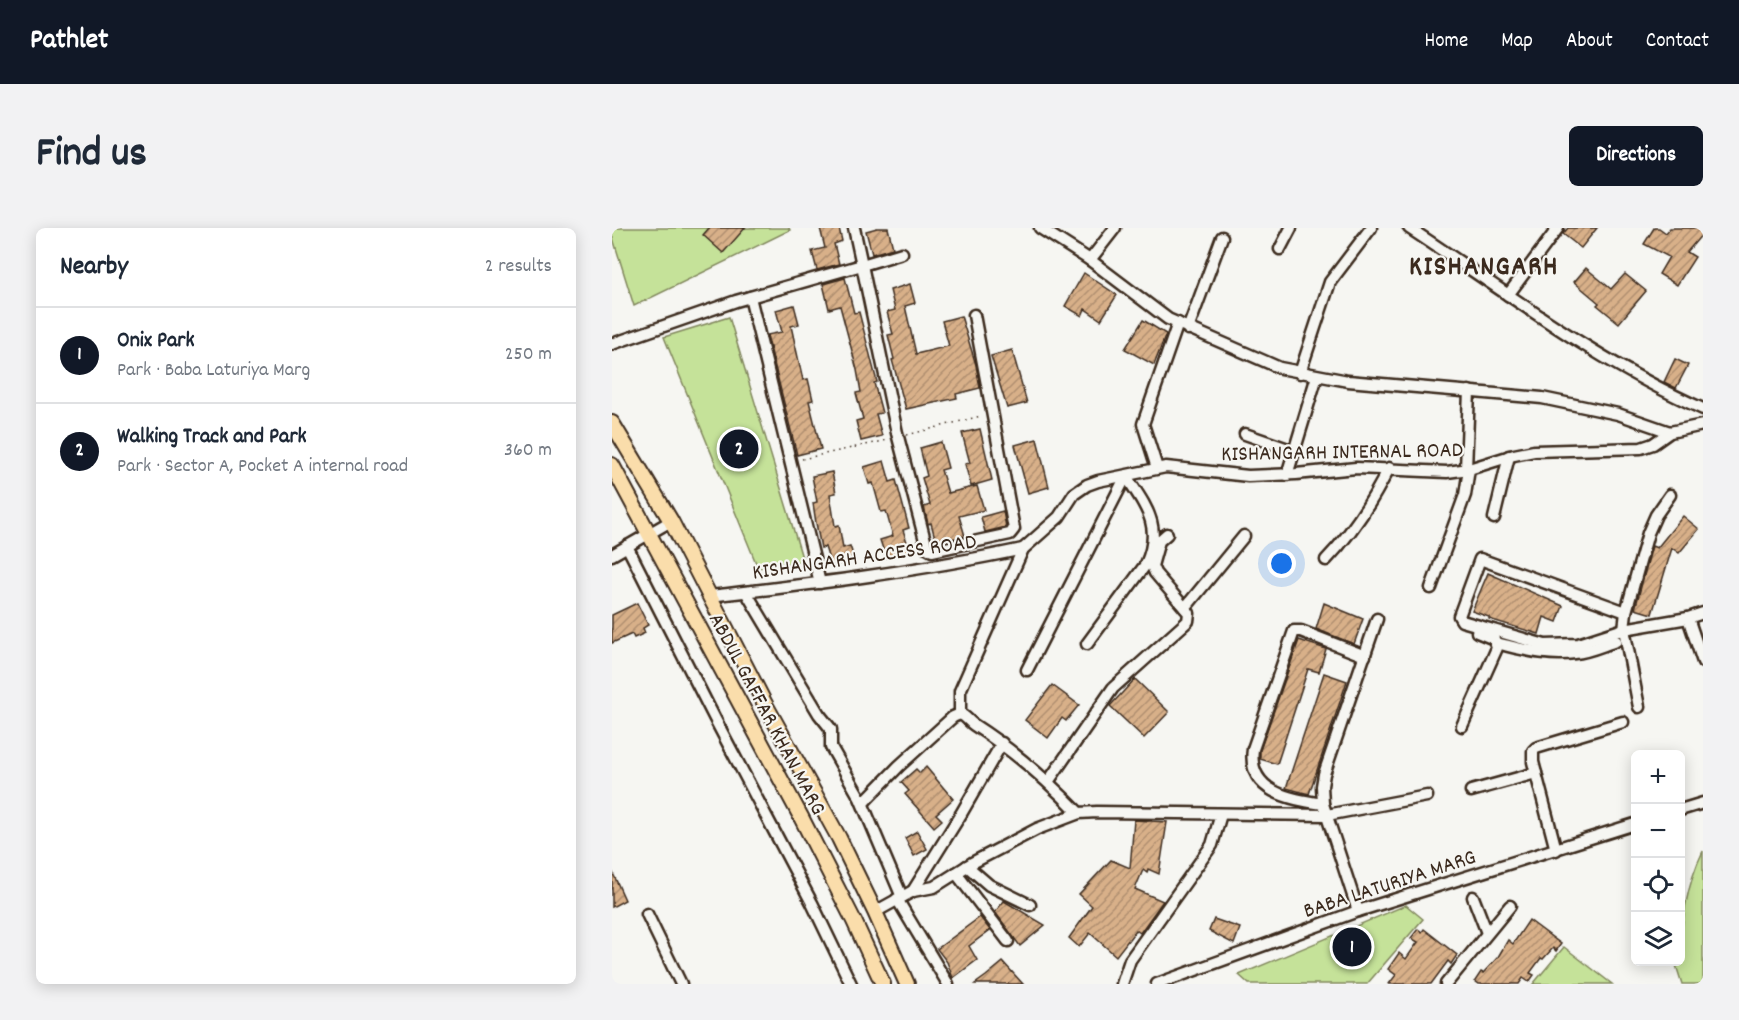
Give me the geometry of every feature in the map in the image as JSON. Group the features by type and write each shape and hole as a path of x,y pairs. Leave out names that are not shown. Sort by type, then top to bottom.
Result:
{"main road":[{"path":"612,423 671,521"},
{"name":"ABDUL GAFFAR KHAN MARG","path":"612,465 806,827 883,984"},
{"name":"ABDUL GAFFAR KHAN MARG","path":"671,521 765,704 839,838 907,984"}],"street":[{"path":"854,228 897,433 928,551 1013,532 994,413 974,315"},
{"path":"1040,228 1090,260 1150,306 1183,326 1280,368 1348,381 1519,395 1591,407 1639,420 1670,432 1703,425"},
{"path":"1090,260 1115,228"},
{"path":"1280,249 1291,228"},
{"path":"1300,373 1330,282 1371,228"},
{"path":"1409,228 1575,339 1703,409"},
{"path":"1508,295 1558,228"},
{"path":"1157,468 1143,424 1222,237"},
{"path":"612,344 750,297 902,253"},
{"path":"750,297 820,583"},
{"path":"1287,475 1317,376"},
{"path":"1431,588 1465,495 1468,469 1469,391"},
{"name":"KISHANGARH INTERNAL ROAD","path":"1023,549 1059,517 1074,494 1087,485 1108,478 1157,468 1176,467 1248,476 1287,475 1356,468 1447,472 1468,469 1534,451 1635,449 1653,444 1670,432"},
{"path":"1245,434 1294,451"},
{"path":"1494,518 1509,456"},
{"path":"1326,560 1348,536 1365,512 1389,468"},
{"path":"1087,644 1146,564 1151,553 1154,525 1151,515 1126,476"},
{"path":"1027,670 1126,476"},
{"path":"1638,707 1625,633 1626,612 1648,533 1656,515 1670,495"},
{"path":"612,555 671,521"},
{"path":"1048,782 1113,688 1188,621 1189,613 1155,573 1152,566 1159,541 1167,534"},
{"path":"1185,608 1244,536"},
{"path":"627,546 812,903 851,984"},
{"path":"960,714 960,691 1023,549"},
{"name":"KISHANGARH ACCESS ROAD","path":"710,596 820,583 962,562 1023,549"},
{"path":"1626,612 1480,559 1459,616 1462,621 1545,645 1578,644 1703,613"},
{"path":"746,592 819,714 829,725 831,747 862,804 900,898 948,984"},
{"path":"1688,618 1703,662"},
{"path":"1358,911 1325,809 1322,786 1324,774 1377,620"},
{"path":"1462,628 1488,636 1496,643 1537,653 1576,653 1625,633"},
{"path":"1325,809 1271,791 1257,774 1252,758 1253,749 1294,632 1301,631 1365,656"},
{"path":"1462,726 1497,648 1496,643"},
{"path":"862,804 899,766 953,717 960,714 1002,743 1048,782 1079,813"},
{"path":"1556,850 1532,756 1533,751 1536,748 1623,722"},
{"path":"913,891 1002,743"},
{"path":"1471,791 1536,773"},
{"path":"875,912 913,891 934,887 967,866 1037,828 1079,813 1221,814 1325,809 1427,796"},
{"path":"1685,808 1703,803"},
{"path":"1122,984 1130,960 1212,845 1221,814"},
{"name":"BABA LATURIYA MARG","path":"1157,984 1358,911 1631,825"},
{"path":"967,866 988,885 1030,905"},
{"path":"956,873 1008,940"},
{"path":"1473,897 1487,933"},
{"path":"1446,984 1510,906"},
{"path":"647,915 681,984"}],"green space":[{"path":"612,228 789,228 790,230 634,306 612,235"},
{"path":"729,317 803,561 758,568 664,337"},
{"path":"1703,851 1703,984 1682,984 1676,966 1685,966 1685,911 1697,864"},
{"path":"1406,905 1423,919 1367,984 1249,984 1239,975"},
{"path":"1564,947 1612,984 1533,984"}],"building":[{"path":"709,228 745,228 723,253 703,235"},
{"path":"820,228 839,228 842,241 834,244 839,264 817,270 812,251 825,248"},
{"path":"888,228 893,248 872,254 866,231"},
{"path":"1568,228 1597,228 1581,248 1563,234"},
{"path":"1654,228 1659,228 1666,233 1670,228 1703,228 1703,233 1687,252 1695,257 1677,285 1659,274 1669,257 1644,244"},
{"path":"1586,268 1611,289 1625,274 1646,291 1619,323 1574,282"},
{"path":"1084,273 1117,295 1101,320 1085,309 1082,316 1065,306"},
{"path":"845,278 854,313 859,312 877,382 874,383 882,413 876,414 882,436 861,441 856,421 863,419 856,393 861,392 857,370 840,306 829,309 823,284"},
{"path":"910,284 915,303 905,306 916,354 949,346 942,321 961,316 976,365 980,388 956,394 957,398 906,409 892,360 894,359 888,335 893,334 887,312 895,310 890,290"},
{"path":"794,305 799,324 791,326 803,380 808,379 813,400 809,401 821,449 797,455 767,335 782,332 776,310"},
{"path":"1143,320 1166,334 1154,365 1125,349"},
{"path":"1012,350 1027,403 1007,408 991,356"},
{"path":"1675,359 1688,365 1676,388 1664,382"},
{"path":"980,429 992,480 971,486 965,464 970,463 962,433"},
{"path":"1037,439 1049,487 1028,493 1015,445"},
{"path":"941,442 948,468 941,470 948,493 977,486 984,510 959,516 965,536 936,542 924,507 930,505 922,478 927,476 920,448"},
{"path":"884,461 890,482 896,480 909,528 903,530 910,551 886,558 880,540 893,536 886,511 881,512 873,483 869,484 864,467"},
{"path":"832,472 836,493 830,494 835,526 839,525 843,548 850,546 855,561 831,566 825,547 821,548 813,503 817,502 812,476"},
{"path":"1003,511 1006,527 985,532 981,517"},
{"path":"1683,516 1699,529 1679,553 1672,548 1652,614 1635,609 1652,546 1657,548"},
{"path":"1488,573 1563,606 1557,622 1544,617 1539,634 1489,619 1489,617 1472,611"},
{"path":"637,603 648,625 643,628 645,633 634,638 632,634 612,643 612,615"},
{"path":"1324,603 1363,619 1354,644 1316,629"},
{"path":"1299,640 1326,649 1319,672 1308,669 1277,764 1260,759 1260,750"},
{"path":"1324,673 1347,681 1309,794 1286,788"},
{"path":"1135,679 1169,712 1144,738 1110,706"},
{"path":"1052,685 1079,705 1066,721 1062,718 1048,738 1025,720"},
{"path":"926,767 953,799 936,814 942,820 934,827 905,794 909,791 901,782 916,769 920,773"},
{"path":"1134,820 1167,822 1159,874 1148,869 1147,873 1143,870 1135,889 1163,901 1140,933 1136,930 1116,956 1090,933 1079,947 1069,938 1092,906 1079,894 1111,860 1130,868"},
{"path":"917,831 927,849 914,856 905,838"},
{"path":"612,871 625,900 612,907"},
{"path":"1004,901 1045,925 1020,946 995,912"},
{"path":"980,917 990,930 969,946 977,960 953,978 947,962 937,949"},
{"path":"1214,919 1240,928 1234,944 1209,931"},
{"path":"1529,920 1561,944 1556,951 1553,948 1543,959 1541,958 1530,973 1534,975 1529,982 1523,978 1519,984 1479,984 1475,981 1481,972 1483,973 1498,957 1508,940 1513,944"},
{"path":"1418,929 1422,932 1424,929 1457,955 1451,964 1448,961 1431,984 1389,984 1396,975 1388,969 1399,953 1406,959 1418,942 1411,938"},
{"path":"1003,962 1023,984 975,984 986,976"}],"place":[{"name":"Walking Track and Park","path":"739,449"},
{"name":"Onix Park","path":"1352,947"}],"district":[{"name":"KISHANGARH","path":"1484,264"}]}
